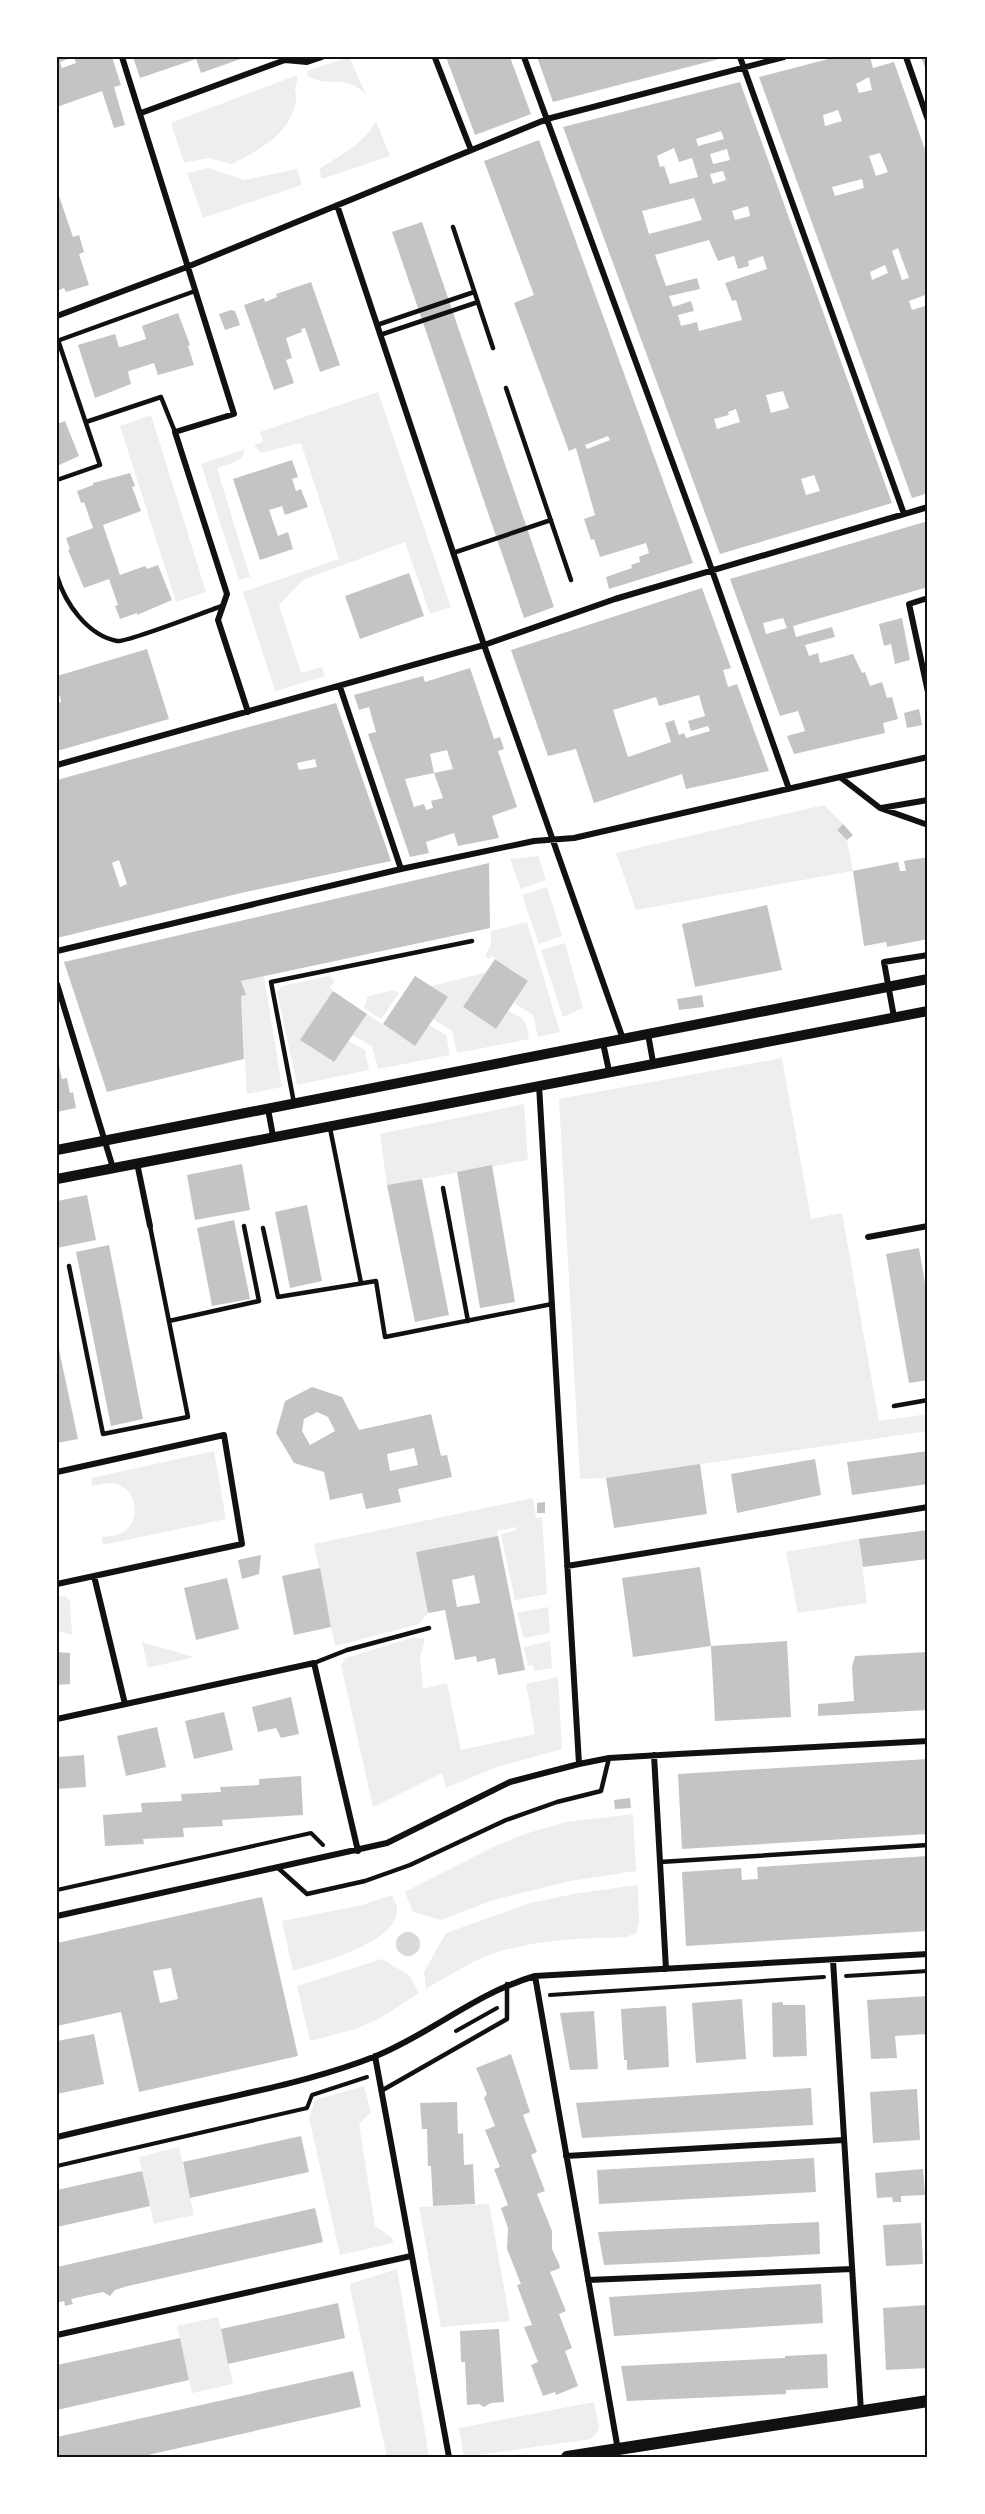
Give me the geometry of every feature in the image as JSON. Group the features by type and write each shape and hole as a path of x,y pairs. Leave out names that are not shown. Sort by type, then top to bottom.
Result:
{"main road":[{"path":"567,2457 928,2401"}],"street":[{"path":"122,57 234,414 175,432 227,594 218,620 248,712"},
{"path":"141,113 287,59 307,62 322,57"},
{"path":"524,57 712,571 789,789"},
{"path":"740,57 904,514"},
{"path":"57,316 187,267 547,119 784,57"},
{"path":"906,57 928,120"},
{"path":"435,58 471,150"},
{"path":"337,205 484,645 623,1039"},
{"path":"57,765 484,645 615,599 928,507"},
{"path":"928,598 909,604 928,692"},
{"path":"340,687 401,870"},
{"path":"57,951 401,870 534,841 574,838 928,757"},
{"path":"840,777 880,808 928,825"},
{"path":"880,808 928,800"},
{"path":"894,1017 884,962 928,955"},
{"path":"57,1150 928,979"},
{"path":"57,984 113,1168"},
{"path":"57,1179 653,1062 928,1011"},
{"path":"648,1034 653,1062"},
{"path":"603,1043 609,1071"},
{"path":"539,1084 579,1764"},
{"path":"268,1109 273,1136"},
{"path":"137,1163 150,1226"},
{"path":"868,1237 928,1226"},
{"path":"57,1472 224,1435 242,1544 57,1584"},
{"path":"567,1566 928,1507"},
{"path":"94,1576 125,1704"},
{"path":"57,1719 314,1663 358,1851"},
{"path":"57,1916 387,1843 510,1782 579,1764 609,1758 654,1755 928,1741"},
{"path":"654,1755 666,1969"},
{"path":"57,2137 303,2081 400,2045 454,2012 507,1984 535,1976 928,1954"},
{"path":"833,1960 861,2412"},
{"path":"535,1976 618,2450"},
{"path":"375,2056 449,2457"},
{"path":"566,2156 844,2140"},
{"path":"57,2335 411,2256"},
{"path":"588,2280 852,2269"}],"lane":[{"path":"453,227 493,348"},
{"path":"57,480 100,465 58,341 195,291"},
{"path":"377,325 474,292"},
{"path":"380,335 478,302"},
{"path":"506,388 571,580"},
{"path":"86,422 161,397 175,432"},
{"path":"453,553 551,520"},
{"path":"57,576 73,612 102,635 119,642 222,606"},
{"path":"294,1103 271,982 472,941"},
{"path":"330,1125 361,1283"},
{"path":"443,1188 468,1321"},
{"path":"69,1266 103,1434 188,1417 150,1226"},
{"path":"169,1321 260,1301 244,1226"},
{"path":"263,1228 278,1297 376,1281 385,1337 552,1304"},
{"path":"894,1406 928,1400"},
{"path":"314,1663 347,1650 429,1628"},
{"path":"278,1867 307,1894 365,1881 410,1864 506,1820 557,1802 601,1791 609,1758"},
{"path":"660,1862 928,1845"},
{"path":"381,2091 507,2019 507,1984"}],"path":[{"path":"57,1890 311,1833 325,1846"}],"shaded area":[{"path":"349,57 366,94 349,84 315,80 308,76 307,71"},
{"path":"297,75 294,110 289,121 262,147 231,164 208,158 184,163 171,123"},
{"path":"376,121 390,156 322,179 319,169 358,142"},
{"path":"209,168 244,180 297,169 302,185 203,218 187,173"},
{"path":"378,392 451,607 430,614 405,542 303,580 279,605 301,673 322,667 325,676 275,691 243,592 339,559 301,443 261,453 254,445 263,442 260,432"},
{"path":"151,415 206,592 176,602 120,426"},
{"path":"245,449 238,460 217,468 250,577 239,580 201,464"},
{"path":"824,805 843,824 837,830 847,840 853,871 636,910 616,853"},
{"path":"538,856 546,880 521,889 510,859"},
{"path":"547,887 562,936 539,944 522,895"},
{"path":"527,922 560,1032 538,1037 533,1015 514,1003 528,981 492,956 489,959 485,956 491,944 491,931"},
{"path":"565,943 583,1008 563,1017 541,950"},
{"path":"487,972 463,1008 496,1029 508,1011 522,1018 529,1039 457,1053 452,1031 433,1019 447,997 431,986"},
{"path":"264,976 282,1087 247,1094 241,996 245,995 241,981"},
{"path":"329,976 335,982 330,987 333,991 300,1040 333,1062 348,1041 365,1050 369,1070 297,1085 277,991 283,986"},
{"path":"394,990 399,993 381,1019 364,1008 368,996"},
{"path":"367,1014 415,1046 429,1025 446,1035 450,1055 378,1069 372,1046 352,1035"},
{"path":"782,1058 811,1219 842,1213 879,1421 928,1414 928,1431 606,1478 580,1479 559,1099"},
{"path":"524,1104 528,1160 387,1185 380,1134"},
{"path":"214,1451 226,1519 103,1545 102,1537 120,1534 130,1525 135,1512 134,1505 129,1492 123,1487 110,1483 92,1486 91,1478"},
{"path":"533,1498 536,1518 542,1517 547,1594 515,1600 501,1534 517,1530 517,1527 497,1531 498,1536 416,1552 428,1613 419,1624 335,1646 314,1544"},
{"path":"859,1539 867,1603 798,1613 786,1552"},
{"path":"65,1596 70,1601 72,1635 57,1631 57,1597"},
{"path":"548,1607 550,1633 524,1638 517,1613"},
{"path":"414,1637 425,1639 420,1658 423,1689 447,1683 461,1750 535,1734 526,1684 558,1677 562,1749 497,1767 446,1788 442,1773 373,1807 341,1665 346,1658"},
{"path":"550,1641 552,1668 534,1671 533,1665 528,1666 524,1647"},
{"path":"142,1642 194,1657 148,1668"},
{"path":"633,1814 636,1871 570,1881 493,1900 441,1920 413,1912 405,1892 495,1846 525,1834 566,1822"},
{"path":"638,1885 639,1923 636,1933 626,1937 547,1942 508,1949 471,1963 426,1989 424,1972 446,1933 530,1903 579,1893"},
{"path":"392,1895 397,1908 394,1920 386,1931 356,1950 293,1971 282,1921 362,1905"},
{"path":"408,1932 413,1933 419,1939 419,1949 413,1955 408,1956 403,1955 397,1949 396,1944 397,1939 403,1933"},
{"path":"382,1959 410,1976 419,1993 382,2017 356,2029 310,2041 297,1986"},
{"path":"364,2086 371,2112 359,2124 375,2226 392,2238 393,2243 340,2255 309,2118 315,2100"},
{"path":"179,2147 194,2215 154,2224 139,2157"},
{"path":"489,2204 510,2321 441,2327 419,2207"},
{"path":"397,2269 429,2456 425,2457 387,2457 350,2288 350,2284"},
{"path":"218,2317 233,2384 192,2393 177,2326"},
{"path":"594,2402 599,2427 591,2439 464,2457 459,2428"}],"building":[{"path":"57,57 73,57 60,62 62,68 76,63 74,57 112,57 121,85 114,87 125,125 114,128 102,91 57,107"},
{"path":"133,57 246,57 201,73 196,59 140,78"},
{"path":"446,57 510,57 531,114 475,135"},
{"path":"537,57 723,57 723,58 553,102"},
{"path":"836,57 870,57 873,68 894,62 928,158 928,294 909,301 912,310 928,305 928,443 926,443 928,493 912,498 759,77","holes":["869,77 872,90 859,93 856,84","838,110 842,121 825,126 823,115","880,153 888,172 876,176 869,156","862,179 864,188 835,196 832,187","898,248 909,278 902,280 892,251","885,265 888,273 872,280 870,272"]},
{"path":"921,57 928,57 928,75"},
{"path":"740,82 892,503 720,554 563,127","holes":["721,131 724,139 698,146 696,139","674,148 679,162 692,158 698,177 670,184 664,166 660,167 657,156","727,149 730,160 713,164 710,154","723,171 726,180 713,184 710,174","694,198 702,220 649,234 642,211","748,206 750,216 735,220 732,211","709,240 718,261 734,256 738,269 749,266 748,261 763,256 767,269 725,283 732,301 736,300 742,320 699,331 697,322 681,326 678,315 694,311 691,301 673,307 669,296 700,289 697,278 666,286 655,255","783,391 789,408 771,413 766,395","736,409 740,422 717,429 714,419 729,415 728,412","814,475 820,491 806,495 801,479"]},
{"path":"539,140 693,563 609,589 606,577 632,568 631,565 640,562 639,557 649,553 646,543 600,557 594,539 591,540 584,519 595,515 576,448 569,451 514,303 534,295 484,161","holes":["608,436 610,440 587,449 585,445"]},
{"path":"57,190 73,237 79,235 84,252 79,254 89,285 66,292 64,288 57,291"},
{"path":"422,222 554,607 524,618 392,232"},
{"path":"311,282 340,365 320,372 305,328 301,329 302,332 286,338 292,358 286,360 294,383 274,390 244,305 264,298 265,302 277,297 276,294"},
{"path":"235,311 240,325 225,330 219,314"},
{"path":"178,313 190,345 188,346 194,365 158,375 154,363 129,371 131,384 95,398 78,345 115,334 119,347 146,339 142,326"},
{"path":"65,421 79,456 57,466 57,424"},
{"path":"292,460 298,477 292,479 296,491 301,489 308,507 285,515 282,506 269,510 278,536 288,532 293,549 260,560 233,479"},
{"path":"130,473 135,486 132,487 141,511 103,525 120,575 145,566 147,569 158,565 172,600 137,615 137,613 120,619 109,579 84,588 68,550 70,549 66,538 93,528 84,502 81,503 77,491 93,483"},
{"path":"928,521 928,587 793,626 796,637 832,627 835,637 805,645 809,656 818,653 820,663 853,654 862,673 865,672 870,686 882,682 887,698 892,697 898,719 883,723 885,733 794,754 787,736 805,731 798,711 780,716 730,579","holes":["783,618 787,628 766,634 763,623"]},
{"path":"409,573 424,616 360,639 345,596"},
{"path":"702,588 731,668 723,670 728,687 737,684 769,771 686,789 682,774 594,803 576,749 548,756 511,650","holes":["699,695 705,716 688,721 691,731 708,726 710,731 686,738 684,733 679,735 674,720 665,723 671,742 628,757 613,710 656,697 659,706"]},
{"path":"902,618 910,660 895,664 891,644 884,646 879,624"},
{"path":"147,649 169,719 57,751 57,703 61,702 60,696 57,697 57,676"},
{"path":"470,668 494,739 500,737 504,749 498,751 517,807 492,816 499,838 458,846 454,833 426,842 429,853 410,857 368,734 376,732 369,707 359,710 354,695 423,676 425,682","holes":["447,750 453,769 434,773 430,754","434,773 443,798 431,801 433,808 426,810 424,804 414,807 405,779"]},
{"path":"336,703 391,861 241,893 57,938 57,780","holes":["315,759 317,767 299,770 297,763","119,860 127,884 120,887 112,863"]},
{"path":"919,709 922,725 907,728 904,713"},
{"path":"843,824 853,835 847,840 837,830"},
{"path":"928,857 928,939 887,947 886,942 864,946 853,871 898,862 900,871 906,871 904,861"},
{"path":"489,863 490,928 241,981 246,995 241,996 244,1059 107,1092 64,962"},
{"path":"767,905 782,970 695,987 682,924"},
{"path":"495,959 528,981 496,1029 463,1007"},
{"path":"415,976 448,997 415,1046 383,1024"},
{"path":"333,991 367,1014 334,1062 300,1040"},
{"path":"702,995 704,1007 679,1010 677,999"},
{"path":"57,1057 62,1079 67,1078 76,1108 57,1112"},
{"path":"242,1164 250,1210 195,1220 187,1175"},
{"path":"492,1165 515,1302 480,1308 457,1172"},
{"path":"422,1179 449,1315 415,1322 387,1185"},
{"path":"87,1195 96,1240 57,1248 57,1201"},
{"path":"307,1205 322,1281 290,1288 275,1212"},
{"path":"234,1220 250,1299 212,1306 197,1228"},
{"path":"109,1245 143,1419 111,1426 76,1252"},
{"path":"919,1248 928,1301 928,1380 909,1383 886,1254"},
{"path":"57,1340 78,1439 57,1443"},
{"path":"312,1387 342,1397 359,1430 431,1414 441,1456 447,1455 452,1477 398,1489 401,1502 366,1509 362,1493 330,1500 324,1472 294,1463 276,1433 285,1401","holes":["317,1412 328,1417 335,1431 310,1445 302,1431 304,1419","414,1448 418,1465 390,1471 387,1454"]},
{"path":"928,1451 928,1484 852,1495 847,1462"},
{"path":"815,1459 821,1495 737,1513 731,1474"},
{"path":"700,1464 707,1514 614,1528 606,1478"},
{"path":"545,1502 545,1513 537,1513 537,1503"},
{"path":"928,1530 928,1559 863,1567 859,1539"},
{"path":"498,1536 525,1670 498,1675 495,1658 477,1662 476,1656 455,1660 445,1610 428,1613 416,1552","holes":["474,1575 480,1603 457,1607 452,1580"]},
{"path":"261,1555 259,1574 242,1579 238,1560"},
{"path":"700,1567 711,1646 633,1657 622,1578"},
{"path":"320,1568 331,1627 294,1635 282,1576"},
{"path":"227,1578 239,1629 196,1640 184,1588"},
{"path":"787,1641 791,1717 715,1721 711,1646"},
{"path":"57,1652 70,1653 70,1684 57,1685"},
{"path":"928,1652 928,1710 818,1716 818,1704 854,1701 852,1667 855,1656"},
{"path":"291,1697 299,1734 281,1738 276,1728 258,1732 252,1707"},
{"path":"224,1712 233,1750 194,1759 185,1721"},
{"path":"157,1727 166,1767 126,1776 117,1736"},
{"path":"84,1755 86,1787 57,1789 57,1757"},
{"path":"928,1759 928,1834 682,1849 678,1774"},
{"path":"301,1776 303,1815 222,1820 223,1826 183,1828 184,1837 143,1839 144,1844 105,1846 103,1815 142,1812 141,1803 182,1801 181,1794 221,1792 220,1787 259,1785 259,1779"},
{"path":"630,1798 631,1808 615,1809 614,1800"},
{"path":"928,1856 928,1931 686,1946 682,1872 741,1868 742,1880 758,1879 757,1867"},
{"path":"262,1897 298,2056 139,2092 121,2012 57,2026 57,1943","holes":["171,1968 178,1999 160,2003 153,1971"]},
{"path":"928,1996 928,2034 895,2036 897,2058 871,2059 867,2000"},
{"path":"742,1999 746,2059 696,2063 692,2003"},
{"path":"783,2002 783,2005 805,2005 807,2056 773,2057 772,2003"},
{"path":"666,2006 669,2067 627,2070 627,2060 624,2060 621,2009"},
{"path":"594,2011 598,2069 570,2070 560,2013"},
{"path":"94,2034 104,2084 57,2094 57,2041"},
{"path":"511,2054 530,2112 523,2115 537,2152 531,2155 545,2191 537,2194 552,2231 552,2249 560,2268 550,2272 566,2311 559,2314 572,2348 565,2351 578,2386 556,2395 555,2392 543,2396 531,2365 538,2362 524,2327 532,2325 517,2285 521,2284 507,2249 508,2228 501,2208 508,2205 494,2169 500,2167 485,2130 495,2126 484,2098 487,2094 476,2068"},
{"path":"811,2088 813,2125 582,2138 576,2103"},
{"path":"917,2089 920,2140 873,2143 870,2092"},
{"path":"457,2102 458,2134 463,2133 464,2165 473,2164 475,2204 433,2206 431,2166 428,2166 427,2129 422,2129 420,2103"},
{"path":"301,2136 309,2172 190,2198 183,2162"},
{"path":"814,2158 816,2192 599,2204 597,2170"},
{"path":"923,2169 925,2195 901,2196 901,2202 893,2202 892,2197 877,2198 875,2173"},
{"path":"142,2171 150,2206 57,2227 57,2190"},
{"path":"315,2208 323,2242 128,2286 115,2290 110,2296 103,2292 71,2299 73,2304 65,2306 64,2301 57,2303 57,2267"},
{"path":"819,2222 820,2254 673,2262 604,2265 598,2232"},
{"path":"921,2223 923,2264 886,2266 883,2225"},
{"path":"821,2284 823,2323 614,2336 609,2297"},
{"path":"338,2303 345,2338 228,2364 221,2329"},
{"path":"926,2305 928,2368 886,2370 883,2308"},
{"path":"499,2329 504,2402 491,2403 484,2407 479,2404 467,2405 465,2362 461,2362 460,2331"},
{"path":"180,2338 189,2380 57,2410 57,2365"},
{"path":"827,2354 828,2388 786,2390 786,2394 627,2401 621,2366 785,2358 785,2356"},
{"path":"353,2371 361,2407 139,2457 57,2457 57,2437"}]}
